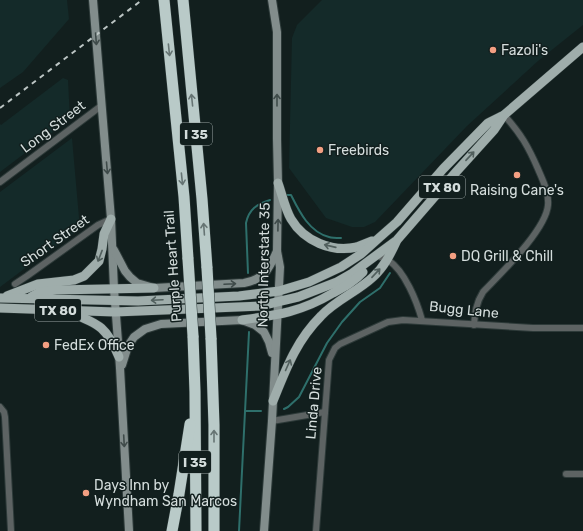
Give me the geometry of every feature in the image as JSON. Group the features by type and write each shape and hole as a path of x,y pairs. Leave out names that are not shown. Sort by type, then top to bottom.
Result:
{"highway":[{"name":"I 35","path":"183,0 207,268 214,425 214,531"},
{"name":"Purple Heart Trail","path":"165,6 184,197 193,336 196,531"},
{"path":"172,531 195,392"}],"main road":[{"path":"93,0 111,219 114,300 120,368 129,531"},
{"name":"North Interstate 35","path":"264,531 272,421 280,267 277,251 277,32 272,0"},
{"name":"TX 80","path":"1,299 28,298 138,301 239,296 279,292 309,282 341,267 361,254 397,222 443,169 488,123 504,115 583,47"},
{"name":"TX 80","path":"0,308 115,312 260,306 298,297 337,282 351,274 397,240 494,130 504,115"},
{"path":"120,368 128,346 134,337 145,329 161,324 242,320 278,315 304,308 318,302 338,290 361,274 387,238 437,182 443,169"},
{"path":"278,183 290,218 309,238 332,248 345,248 358,246 380,237"},
{"path":"1,299 38,284 74,280 84,276 99,261 104,234 111,219"},
{"path":"273,401 288,363 297,345 307,332 331,306 373,277 387,260 397,240"},
{"path":"112,248 130,277 138,283 154,288"},
{"path":"28,298 40,292 56,290 154,288 244,283 255,281 264,275 269,269 277,251"},
{"path":"64,310 93,322 100,327 113,341 119,357"},
{"path":"242,320 255,325 264,332 269,342 274,364"}],"street":[{"name":"Long Street","path":"0,182 101,106"},
{"path":"474,325 478,299 539,229 547,212 548,203 546,189 534,159 522,136 504,115"},
{"name":"Short Street","path":"15,284 98,225 111,219"},
{"name":"Bugg Lane","path":"376,255 387,260 395,267 409,286 422,320 474,325 533,328 583,328"},
{"name":"Linda Drive","path":"316,531 329,360 335,348 340,344 388,322 422,320"},
{"path":"0,407 4,412 5,417 11,531"},
{"path":"272,421 325,412"},
{"path":"566,474 583,474"}],"shaded area":[{"path":"0,0 67,0 69,19 23,72 0,88"},
{"path":"322,0 583,0 583,25 538,61 467,126 375,222 364,227 352,227 326,218 289,168 292,38 297,25"},
{"path":"63,78 68,80 70,119 0,172 0,124 1,125"},
{"path":"72,138 80,229 0,287 0,192"}],"waterway":[{"path":"287,195 291,195 310,226 316,231 329,237 341,238"},
{"path":"248,273 247,218 254,208 261,203 270,200"},
{"path":"284,409 299,397 327,343 342,322 360,302 380,288 390,273"},
{"path":"239,531 249,332"},
{"path":"245,411 261,411"}],"railway":[{"path":"0,108 142,0"}],"place":[{"name":"Fazoli's","path":"493,50"},
{"name":"Freebirds","path":"320,150"},
{"name":"Raising Cane's","path":"517,175"},
{"name":"DQ Grill & Chill","path":"453,256"},
{"name":"FedEx Office","path":"46,345"},
{"name":"Days Inn by Wyndham San Marcos","path":"86,493"}]}
